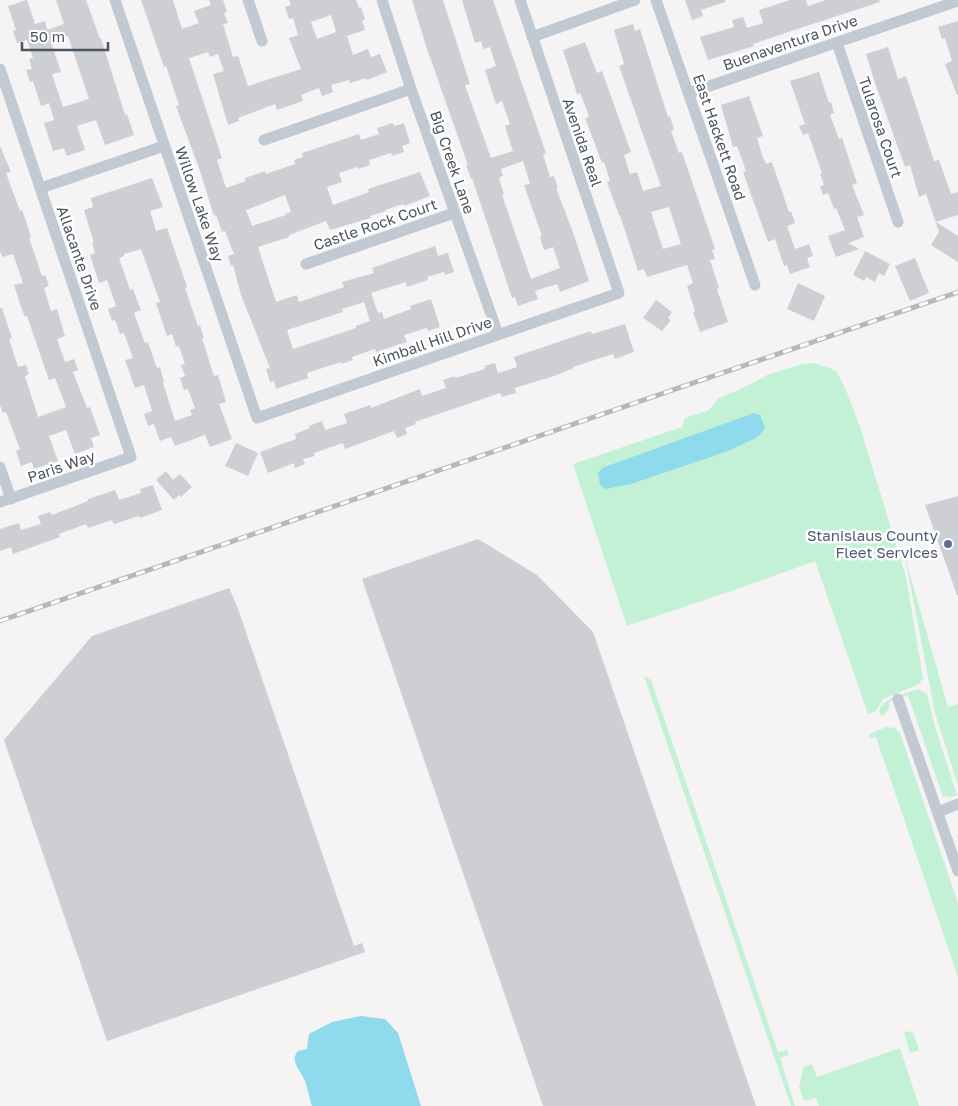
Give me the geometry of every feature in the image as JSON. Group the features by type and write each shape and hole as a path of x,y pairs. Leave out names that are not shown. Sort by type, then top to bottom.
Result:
{"street":[{"name":"Willow Lake Way","path":"115,0 257,418"},
{"path":"248,0 262,41"},
{"name":"Big Creek Lane","path":"382,0 454,213 498,334"},
{"name":"Avenida Real","path":"520,0 619,293"},
{"path":"532,37 635,0"},
{"name":"East Hackett Road","path":"656,0 755,285"},
{"name":"Buenaventura Drive","path":"689,93 958,1"},
{"name":"Tularosa Court","path":"837,43 898,222"},
{"name":"Allacante Drive","path":"0,69 132,457"},
{"path":"264,140 411,89"},
{"path":"41,188 164,146"},
{"name":"Castle Rock Court","path":"306,264 454,213"},
{"name":"Kimball Hill Drive","path":"257,418 619,293"},
{"name":"Paris Way","path":"5,501 132,457"},
{"path":"0,467 5,501"},
{"path":"898,699 958,871"},
{"path":"938,812 958,804"}],"green space":[{"path":"814,363 837,372 860,427 906,577 923,678 919,684 883,699 876,711 868,714 815,561 627,626 573,464 682,427 685,418 709,410 718,399 767,375 802,364"},
{"path":"888,498 948,707 958,704 958,785 935,713 907,567"},
{"path":"644,676 651,680 778,1052 787,1050 789,1054 780,1058 795,1106 791,1106"},
{"path":"918,689 927,694 935,727 957,795 949,798 948,796 943,797 908,695 889,702 888,710 881,716 879,710 890,699"},
{"path":"886,727 895,728 900,733 958,903 958,977 876,737 871,738 868,736"},
{"path":"909,1031 913,1033 919,1050 910,1053 904,1033"},
{"path":"900,1048 919,1106 819,1106 816,1098 804,1101 799,1087 804,1067 812,1064 817,1077"}],"water":[{"path":"754,413 760,415 765,428 758,437 728,451 631,484 605,489 600,485 598,473 602,468"},
{"path":"361,1016 385,1019 398,1033 421,1106 312,1106 305,1081 295,1062 298,1051 307,1049 309,1034 332,1022"}],"building":[{"path":"27,0 35,24 45,21 47,30 64,24 56,0 86,0 101,38 125,115 127,114 134,135 105,145 96,120 77,126 85,150 67,156 64,148 53,151 44,123 54,120 49,103 41,106 33,81 30,82 26,70 32,69 29,59 33,58 27,40 17,43 13,31 16,30 8,6","holes":["68,36 89,99 63,107 52,74 61,72 51,42"]},
{"path":"141,0 173,0 182,29 199,23 194,11 211,5 209,0 223,0 227,12 224,13 228,23 223,24 233,57 238,56 248,86 301,69 289,38 298,35 293,18 289,19 285,7 291,5 289,0 356,0 359,8 361,7 365,19 362,21 365,30 347,36 353,55 368,49 371,57 380,54 387,72 367,80 366,78 350,83 349,80 331,85 333,92 322,96 319,88 301,95 303,101 277,110 275,104 238,118 239,121 228,125 213,74 224,71 218,54 210,57 208,52 189,58 222,158 217,160 226,188 246,181 245,178 265,171 266,174 295,164 294,160 303,157 302,153 359,134 361,140 379,134 377,128 393,123 394,126 404,123 410,143 402,146 404,152 392,156 391,153 369,160 370,165 339,173 342,182 327,187 333,205 369,192 368,189 420,172 430,196 404,206 403,204 385,210 370,216 371,218 330,230 326,221 289,235 289,237 258,247 276,302 297,295 299,302 344,287 342,282 374,273 372,268 435,246 438,256 448,253 454,272 445,275 444,272 427,277 428,280 407,287 406,282 371,293 378,313 382,312 384,319 411,309 410,306 431,299 440,327 428,331 427,328 404,335 407,342 376,352 375,349 352,357 353,360 307,373 308,378 276,389 274,381 270,382 266,369 270,368 241,295 233,265 231,266 228,256 234,254 225,231 222,232 216,215 214,216 176,106 179,105 166,66 164,67","holes":["331,15 336,32 317,39 311,22","285,195 291,212 252,226 246,210","364,302 370,321 356,326 356,328 293,349 287,330 343,312 342,309"]},
{"path":"412,0 443,0 470,84 465,85 491,158 513,151 505,126 510,124 502,101 496,104 485,70 496,66 490,47 483,49 481,41 475,43 462,0 493,0 546,153 543,154 550,177 554,176 558,188 556,188 589,281 560,292 557,284 535,291 538,299 518,306 515,297 512,298","holes":["523,161 530,184 524,185 542,236 540,237 544,250 553,247 560,268 531,279 502,195 504,194 499,178 503,176 501,169"]},
{"path":"685,0 725,0 725,2 701,10 703,16 692,20"},
{"path":"790,0 806,0 808,6 826,0 879,0 880,2 708,60 700,37 734,27 732,20 743,17 747,28 763,23 759,10"},
{"path":"958,21 957,95 945,64 952,61 945,38 942,39 938,27"},
{"path":"633,24 635,31 640,29 668,117 670,116 674,130 671,131 679,153 682,152 715,249 712,250 715,259 710,260 728,322 700,332 687,286 693,283 687,265 647,277 644,269 638,271 607,182 610,181 604,162 602,163 585,118 589,117 586,108 580,93 577,94 563,50 585,42 597,73 602,71 631,152 624,155 630,174 637,172 643,191 661,186 619,66 624,64 614,30","holes":["669,207 681,244 663,249 651,212"]},
{"path":"888,47 898,79 906,76 934,161 939,160 951,194 958,192 958,215 936,222 958,236 958,262 931,245 939,232 926,194 919,197 910,165 905,167 876,86 866,54"},
{"path":"819,72 834,113 830,115 839,139 842,138 857,183 852,185 864,215 857,217 864,237 848,243 859,249 836,257 828,236 845,230 828,193 823,195 820,186 824,185 820,173 822,173 808,133 803,135 799,126 805,124 790,81"},
{"path":"749,96 763,136 757,138 762,155 766,164 772,162 789,212 791,211 795,223 787,226 795,249 809,244 813,256 807,258 810,267 790,274 787,265 784,266 775,239 768,242 743,172 746,171 740,154 737,146 733,147 721,105"},
{"path":"0,146 11,172 6,173 20,211 22,210 26,221 31,237 29,238 42,276 45,275 49,286 44,288 51,311 57,309 65,336 57,339 65,362 74,359 78,370 73,372 87,408 90,407 100,435 91,438 94,447 75,454 66,430 49,436 58,461 34,469 32,462 21,466 16,451 20,449 6,412 3,413 0,405 0,308 2,308 12,338 9,339 18,367 26,365 29,374 25,376 38,417 66,407 55,378 49,380 27,316 25,317 21,307 14,285 23,283 13,254 2,257 0,251"},
{"path":"152,178 163,207 150,211 156,231 167,228 187,287 185,288 198,326 200,325 204,338 202,338 214,376 218,375 226,402 219,404 232,439 210,447 205,435 175,446 171,437 160,441 154,424 148,426 144,414 152,411 144,385 135,388 125,360 133,358 124,333 120,334 115,320 112,321 108,309 116,306 107,280 99,283 90,255 95,253 92,243 94,243 84,210 93,207 91,198","holes":["141,249 160,302 156,303 167,336 172,334 176,347 179,346 185,364 181,365 185,376 180,378 184,390 188,389 195,408 190,410 192,415 175,421 160,367 157,368 148,342 145,343 134,313 141,310 133,289 130,290 119,258 124,256 124,254"]},
{"path":"865,251 890,264 884,276 879,273 875,282 866,277 864,281 853,275"},
{"path":"915,258 929,293 910,301 895,266"},
{"path":"798,283 825,296 814,321 787,309"},
{"path":"656,300 672,312 668,318 671,320 662,331 643,318"},
{"path":"625,324 634,352 615,359 613,354 515,388 516,393 502,397 500,393 415,422 416,424 405,428 407,434 397,438 394,431 345,449 343,443 314,453 315,456 303,459 305,464 295,468 294,463 268,473 260,452 296,439 295,434 310,428 309,426 322,421 325,430 347,423 344,414 370,405 371,408 420,389 422,396 446,388 443,380 485,369 484,366 495,363 498,373 517,367 514,357 591,331 592,334"},
{"path":"236,443 258,453 248,476 225,466"},
{"path":"166,471 173,480 180,474 192,487 181,497 179,495 174,500 156,480"},
{"path":"153,485 162,510 140,518 139,516 114,524 112,520 88,528 86,524 59,534 60,537 13,554 11,547 0,551 0,529 19,523 21,530 41,524 38,516 50,512 52,515 88,501 88,499 115,490 119,500 141,493 140,489"},
{"name":"Stanislaus County Fleet Services","path":"958,496 958,595 957,595 925,505"},
{"path":"478,539 537,575 593,632 756,1106 543,1106 362,579"},
{"path":"229,588 237,606 354,946 362,943 365,952 107,1041 4,740 92,636"}],"railway":[{"path":"0,621 958,292"}],"place":[{"name":"Stanislaus County Fleet Services","path":"948,544"}]}
